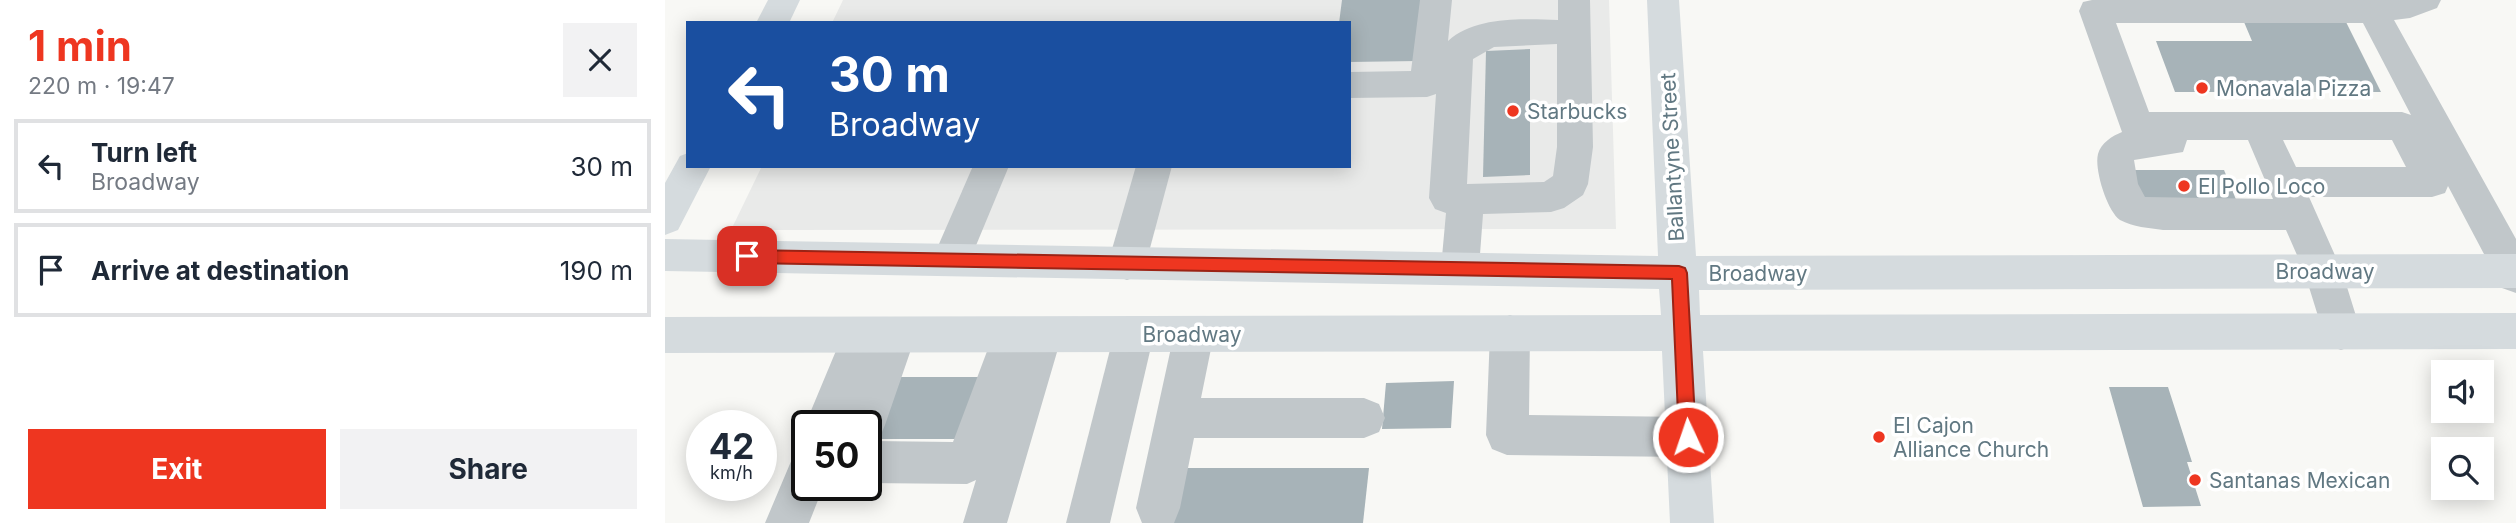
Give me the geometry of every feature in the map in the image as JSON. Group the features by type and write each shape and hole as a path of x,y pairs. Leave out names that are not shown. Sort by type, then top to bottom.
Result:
{"main road":[{"path":"773,21 784,0"},
{"name":"Ballantyne Street","path":"1663,0 1692,523"},
{"path":"665,219 693,168"},
{"name":"Broadway","path":"665,255 1679,273 2515,272"},
{"name":"Broadway","path":"665,335 2516,331"}],"street":[{"path":"1351,85 1427,84 1436,0"},
{"path":"2263,134 2136,126 2095,11 2410,6 2425,0"},
{"path":"2370,5 2515,272"},
{"path":"1574,16 1575,147 1570,184 1551,197 1467,200 1448,198 1456,54 1463,45 1483,36 1574,16"},
{"path":"2402,126 2432,182 2161,214 2134,209 2126,201 2116,163 2116,154 2123,147 2143,142 2263,134 2402,126"},
{"path":"2263,134 2323,271 2341,332"},
{"path":"951,260 990,168"},
{"path":"1127,262 1153,168"},
{"path":"1460,268 1467,200"},
{"path":"1510,333 1507,435 1688,437"},
{"path":"1088,523 1134,334"},
{"path":"1158,508 1194,334"},
{"path":"835,410 879,335"},
{"path":"866,410 879,335"},
{"path":"882,462 967,463 1027,335"},
{"path":"985,523 1027,335"},
{"path":"1177,418 1364,418"},
{"path":"787,523 796,501"}],"shaded area":[{"path":"843,0 1609,0 1616,229 731,230 761,168 1351,168 1351,21 833,21"}],"building":[{"path":"1342,0 1425,0 1418,61 1351,62 1351,21 1339,21"},
{"path":"2244,22 2346,22 2381,92 2175,92 2156,41 2252,41"},
{"path":"1530,49 1530,175 1483,177 1486,51"},
{"name":"El Pollo Loco","path":"2132,170 2224,170 2237,202 2143,203"},
{"path":"901,377 981,377 961,439 882,439 882,428"},
{"path":"1454,381 1451,428 1382,429 1386,383"},
{"path":"2109,387 2168,387 2192,462 2187,462 2201,506 2143,507"},
{"path":"1185,468 1369,468 1363,523 1173,523"}],"place":[{"name":"Monavala Pizza","path":"2202,88"},
{"name":"Starbucks","path":"1513,111"},
{"name":"El Pollo Loco","path":"2184,186"},
{"name":"El Cajon Alliance Church","path":"1879,437"},
{"name":"Santanas Mexican","path":"2195,480"}],"route":[{"path":"747,256 1679,273 1688,437"}]}
